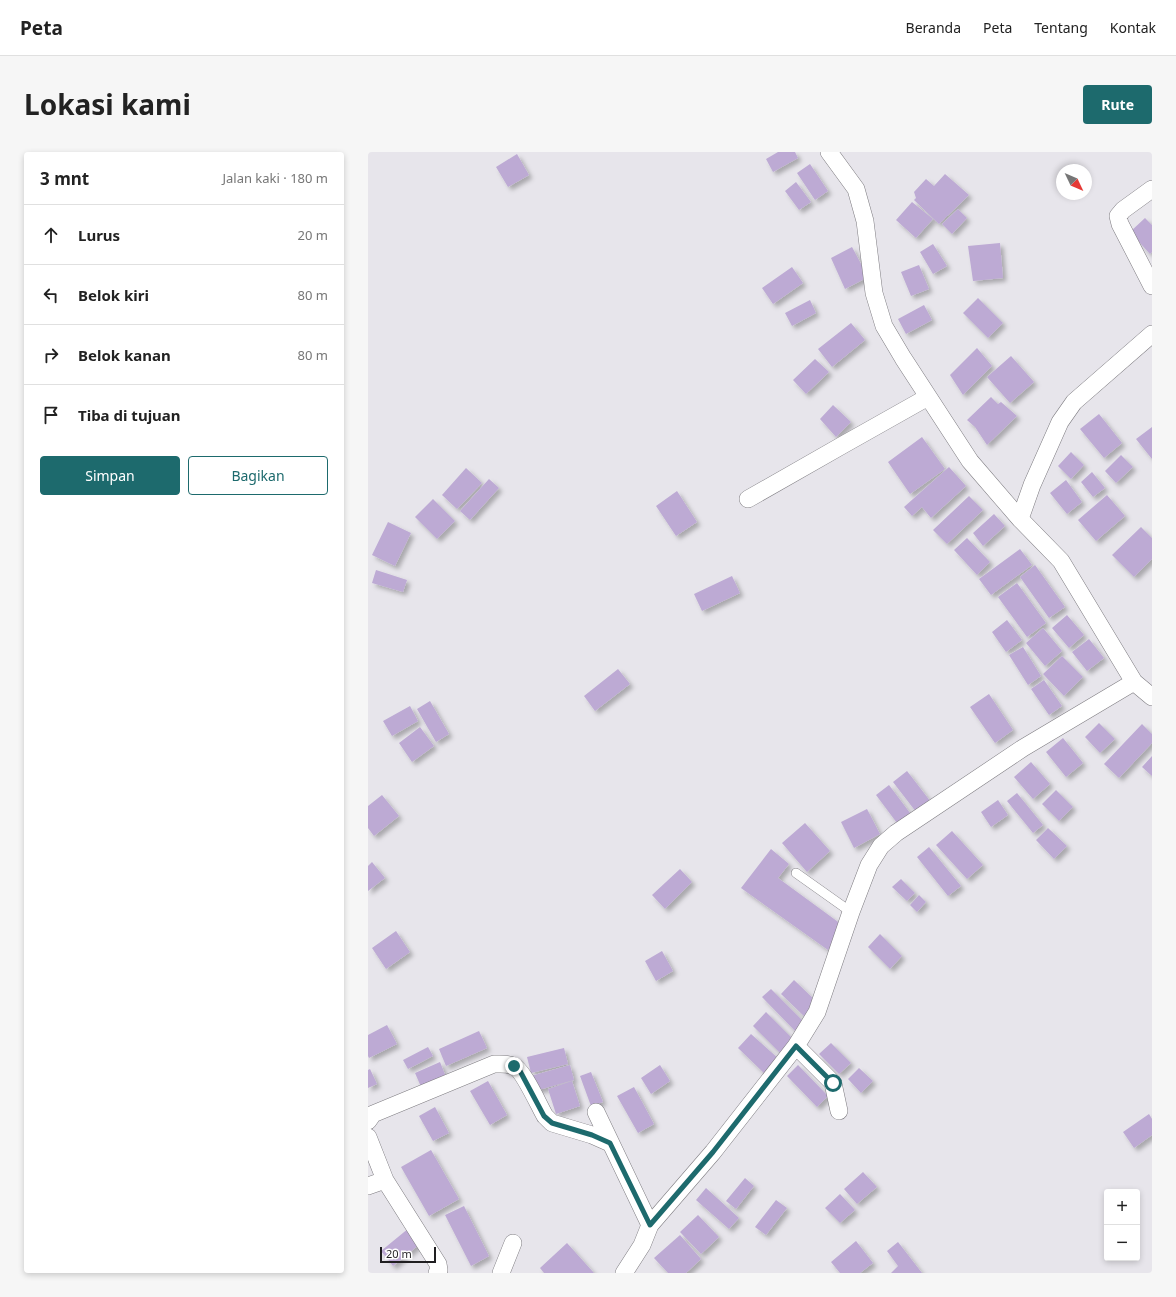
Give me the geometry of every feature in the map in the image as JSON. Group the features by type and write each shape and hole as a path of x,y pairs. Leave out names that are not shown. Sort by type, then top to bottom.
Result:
{"street":[{"path":"829,152 856,189 865,221 874,293 884,326 970,461 1061,562 1134,682 1152,697"},
{"path":"1152,189 1123,210 1118,216 1120,224 1152,286"},
{"path":"1020,518 1032,484 1060,422 1074,402 1152,334"},
{"path":"748,499 928,397"},
{"path":"624,1273 642,1245 650,1225 713,1152 796,1046 817,1012 851,912 869,865 881,846 896,833 1023,748 1134,682"},
{"path":"796,1046 833,1083 840,1111"},
{"path":"368,1121 374,1114 494,1064 508,1064 514,1066 520,1071 544,1116 548,1120 556,1124 592,1135 610,1143"},
{"path":"596,1112 650,1225"},
{"path":"368,1137 384,1180 438,1264 439,1270 437,1273"},
{"path":"368,1186 384,1180"},
{"path":"501,1273 513,1242"}],"lane":[{"path":"796,873 851,912"}],"building":[{"path":"778,152 795,152 798,158 773,172 766,159"},
{"path":"517,154 529,175 508,187 496,167"},
{"path":"810,164 828,191 815,200 797,173"},
{"path":"945,174 969,195 939,224 914,200 916,198 914,192 926,179 934,186"},
{"path":"796,182 811,202 799,210 785,191"},
{"path":"912,202 933,219 916,238 896,220"},
{"path":"958,209 967,218 952,234 942,224"},
{"path":"1145,218 1152,225 1152,252 1150,254 1130,232"},
{"path":"1000,243 1003,278 973,281 968,246"},
{"path":"933,244 947,266 933,274 920,252"},
{"path":"852,247 868,277 845,289 831,258"},
{"path":"919,265 929,289 911,296 901,272"},
{"path":"792,267 803,283 773,304 762,288"},
{"path":"978,298 1003,323 988,338 963,313"},
{"path":"810,300 816,313 792,326 785,313"},
{"path":"924,305 932,320 906,334 898,319"},
{"path":"851,323 865,340 832,367 818,349"},
{"path":"977,348 992,366 963,395 950,375"},
{"path":"1011,356 1034,382 1010,403 987,377"},
{"path":"815,359 829,372 806,394 793,380"},
{"path":"991,397 998,404 1001,402 1017,416 987,445 975,427 967,420"},
{"path":"833,405 851,422 836,437 820,419"},
{"path":"1099,414 1122,443 1104,458 1080,429"},
{"path":"1152,427 1152,459 1136,439"},
{"path":"922,437 945,469 910,494 888,462"},
{"path":"1071,452 1084,465 1071,479 1058,466"},
{"path":"1121,455 1133,467 1116,483 1105,471"},
{"path":"949,467 966,486 931,518 922,507 912,516 904,507"},
{"path":"466,468 482,483 457,509 442,495"},
{"path":"1092,472 1105,488 1093,497 1081,482"},
{"path":"489,479 499,488 470,520 460,511"},
{"path":"1066,480 1082,502 1067,514 1050,493"},
{"path":"677,491 697,522 676,536 656,506"},
{"path":"1107,495 1125,516 1096,541 1078,520"},
{"path":"969,496 983,510 947,544 933,530"},
{"path":"433,499 455,521 437,539 415,517"},
{"path":"994,514 1005,526 983,546 973,533"},
{"path":"388,522 411,533 395,566 372,555"},
{"path":"1141,527 1152,538 1152,559 1134,577 1112,555"},
{"path":"967,538 990,562 977,575 954,550"},
{"path":"1020,549 1032,565 991,595 979,579"},
{"path":"1035,565 1065,607 1049,618 1020,577"},
{"path":"376,570 407,580 403,592 372,583"},
{"path":"732,576 740,593 702,611 694,594"},
{"path":"1017,583 1046,623 1027,637 998,597"},
{"path":"1067,615 1084,635 1069,648 1052,628"},
{"path":"1007,620 1022,640 1006,652 992,632"},
{"path":"1043,628 1062,651 1045,666 1026,643"},
{"path":"1089,639 1104,658 1087,671 1072,652"},
{"path":"1023,647 1041,676 1028,685 1009,655"},
{"path":"1062,656 1083,677 1064,696 1043,674"},
{"path":"618,669 630,684 595,711 584,696"},
{"path":"1044,680 1062,706 1049,715 1031,689"},
{"path":"989,694 1013,730 995,743 970,707"},
{"path":"430,701 449,734 436,742 417,709"},
{"path":"410,706 418,721 392,736 383,721"},
{"path":"1099,723 1115,739 1100,753 1085,737"},
{"path":"1142,724 1152,734 1152,743 1119,778 1104,764"},
{"path":"420,727 434,746 412,762 399,743"},
{"path":"1063,738 1083,763 1066,777 1046,752"},
{"path":"1152,756 1152,776 1142,767"},
{"path":"1031,762 1050,784 1033,799 1014,777"},
{"path":"907,771 934,806 920,817 893,782"},
{"path":"889,785 913,817 900,827 876,795"},
{"path":"1056,790 1073,807 1059,821 1042,804"},
{"path":"1017,793 1043,825 1033,833 1007,801"},
{"path":"382,795 399,816 374,836 368,828 368,806"},
{"path":"998,800 1008,815 991,827 981,812"},
{"path":"867,809 880,834 854,848 841,822"},
{"path":"805,823 830,851 807,872 782,843"},
{"path":"1048,828 1067,846 1054,859 1036,840"},
{"path":"952,831 983,865 967,879 936,845"},
{"path":"929,847 961,886 948,896 917,857"},
{"path":"771,849 789,864 778,878 845,927 828,950 741,888"},
{"path":"372,862 385,878 368,891 368,866"},
{"path":"680,869 692,882 665,909 652,895"},
{"path":"901,879 915,893 907,901 892,887"},
{"path":"919,895 926,902 917,912 910,905"},
{"path":"396,931 410,952 386,969 372,948"},
{"path":"880,934 902,956 890,969 868,947"},
{"path":"662,951 673,971 656,981 645,961"},
{"path":"794,980 818,1003 805,1017 781,994"},
{"path":"771,989 806,1024 797,1033 762,997"},
{"path":"766,1012 795,1041 782,1055 753,1026"},
{"path":"387,1025 397,1044 369,1058 368,1035"},
{"path":"479,1031 487,1048 446,1066 439,1049"},
{"path":"751,1034 780,1060 766,1075 738,1048"},
{"path":"831,1043 851,1063 839,1074 819,1054"},
{"path":"428,1047 433,1056 408,1069 403,1060"},
{"path":"564,1048 568,1064 531,1073 527,1057"},
{"path":"440,1062 446,1077 422,1089 415,1073"},
{"path":"570,1065 574,1080 535,1091 531,1076"},
{"path":"660,1065 670,1081 651,1094 641,1078"},
{"path":"798,1065 828,1096 817,1107 787,1076"},
{"path":"859,1068 873,1081 861,1093 848,1079"},
{"path":"370,1069 377,1084 368,1088 368,1070"},
{"path":"591,1072 603,1102 591,1106 580,1076"},
{"path":"488,1081 507,1115 490,1125 470,1091"},
{"path":"572,1081 580,1106 556,1114 548,1089"},
{"path":"634,1087 654,1124 638,1133 617,1096"},
{"path":"435,1107 449,1133 433,1141 419,1116"},
{"path":"1149,1114 1152,1119 1152,1135 1134,1148 1123,1132"},
{"path":"431,1150 459,1199 429,1216 401,1167"},
{"path":"863,1172 877,1187 857,1204 844,1189"},
{"path":"745,1178 754,1186 736,1209 726,1201"},
{"path":"706,1188 739,1218 729,1229 696,1200"},
{"path":"840,1194 855,1210 840,1223 825,1208"},
{"path":"776,1200 787,1208 766,1235 755,1227"},
{"path":"464,1206 489,1256 471,1266 445,1215"},
{"path":"698,1215 719,1237 701,1254 680,1232"},
{"path":"409,1228 421,1243 393,1266 381,1251"},
{"path":"680,1235 701,1259 686,1273 668,1273 654,1258"},
{"path":"856,1241 873,1263 860,1273 840,1273 831,1262"},
{"path":"898,1242 922,1273 891,1273 898,1266 887,1251"},
{"path":"567,1243 594,1273 544,1273 540,1268"}],"route":[{"path":"514,1066 520,1071 544,1116 548,1120 552,1123 592,1135 610,1143 650,1225 713,1152 796,1046 833,1083"}]}
